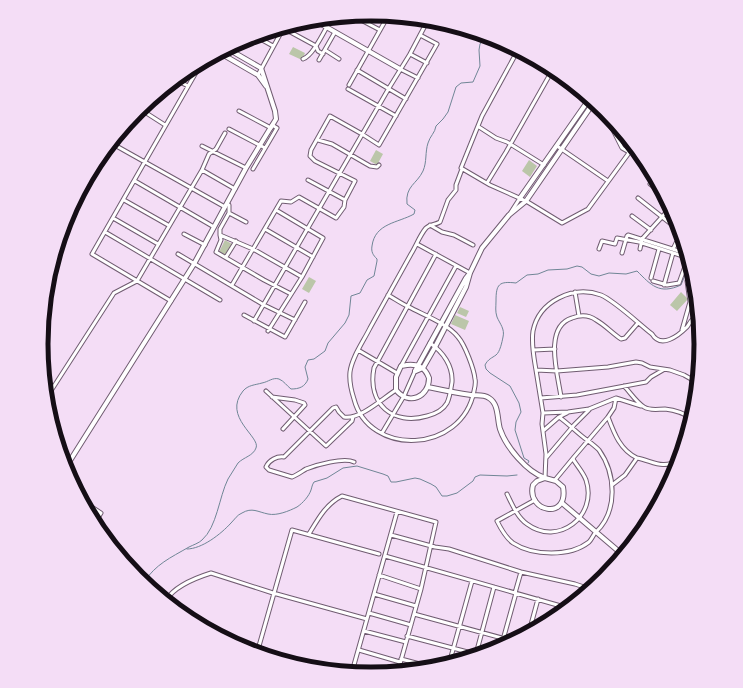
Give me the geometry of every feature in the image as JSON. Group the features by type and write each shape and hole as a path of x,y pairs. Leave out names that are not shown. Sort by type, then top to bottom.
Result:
{"street":[{"path":"363,21 380,30"},
{"path":"349,85 385,22"},
{"path":"303,59 307,57 316,46 328,24"},
{"path":"322,25 418,78"},
{"path":"254,321 378,106 410,54 425,26"},
{"path":"290,32 316,46 318,51 324,52 339,59"},
{"path":"319,60 336,32"},
{"path":"258,74 279,35"},
{"path":"232,285 282,201 291,202 299,198 336,218 344,207 345,200 356,181 315,161 310,156 314,145 330,116 379,145 437,44 420,35"},
{"path":"263,40 273,46"},
{"path":"70,460 185,279 246,168 276,119 276,114 262,68 234,52"},
{"path":"410,54 427,63"},
{"path":"388,295 440,324 459,337 468,355 475,379 470,404 460,421 453,428 437,437 425,440 408,440 382,433 369,424 356,407 350,383 350,370 358,350 388,295 425,229 429,225 440,222 448,200 456,190 456,185 462,169 462,163 482,116 515,55"},
{"path":"225,56 258,74 268,88"},
{"path":"357,70 406,99"},
{"path":"171,301 92,254 196,73"},
{"path":"487,183 511,144 550,74"},
{"path":"182,83 188,86"},
{"path":"348,89 396,116"},
{"path":"420,367 440,324 470,273 482,248 509,215 586,103"},
{"path":"509,215 526,201 590,107"},
{"path":"239,112 276,128 253,168"},
{"path":"146,113 165,125"},
{"path":"478,127 511,144 544,165"},
{"path":"229,129 265,148"},
{"path":"462,169 505,193 526,201 562,223 588,209 629,152 622,148 613,130"},
{"path":"52,390 114,293 137,280 210,154 213,152 225,133"},
{"path":"318,140 332,144 370,166 377,167 379,165"},
{"path":"116,146 191,188 226,206 229,205 229,213 220,229 221,240 216,252 291,294"},
{"path":"202,146 246,168"},
{"path":"557,146 608,181"},
{"path":"202,170 235,189"},
{"path":"308,180 345,200"},
{"path":"135,181 214,227"},
{"path":"638,198 671,223"},
{"path":"124,200 168,226"},
{"path":"269,330 302,277 323,238 276,210"},
{"path":"640,249 642,241 666,212"},
{"path":"229,213 246,222"},
{"path":"632,216 651,230"},
{"path":"113,218 158,244"},
{"path":"429,225 442,232 454,235 473,245"},
{"path":"265,229 313,257"},
{"path":"105,232 220,300"},
{"path":"184,234 205,245"},
{"path":"220,235 253,249 302,277"},
{"path":"599,249 602,241 615,244 617,238 626,238 642,241 673,251"},
{"path":"622,253 626,238"},
{"path":"226,257 236,241"},
{"path":"642,241 659,249 680,252"},
{"path":"664,285 673,251 677,241"},
{"path":"417,244 470,273"},
{"path":"659,249 652,280 664,285 680,283 685,267"},
{"path":"178,254 264,305 295,320"},
{"path":"430,344 435,347 446,359 450,368 452,378 447,402 436,413 417,419 409,420 393,415 378,402 373,381 374,368 436,254"},
{"path":"396,390 397,373 456,266"},
{"path":"382,433 404,396 415,371 420,367 435,347 466,287 470,273"},
{"path":"682,330 690,298 687,288 688,279"},
{"path":"575,292 579,316"},
{"path":"545,478 546,454 543,431 543,412 533,350 533,332 541,314 548,306 560,297 575,292 594,293 606,298 652,334 654,339 664,342 685,329 694,319"},
{"path":"244,315 269,330 285,337 305,302"},
{"path":"561,397 555,349 555,336 560,326 568,319 579,316 589,317 596,319 620,339 625,338 638,323"},
{"path":"533,350 555,349"},
{"path":"358,350 397,373"},
{"path":"536,370 557,372 608,367 636,362 650,367 670,370 689,377 692,382"},
{"path":"396,390 404,396 412,398 418,397 428,387 429,378 420,367 410,365 401,366"},
{"path":"541,398 577,395 646,382 664,369"},
{"path":"624,386 643,407"},
{"path":"428,387 483,396 491,399 496,410 501,431 512,451 539,476 555,480 560,483 563,488 564,496 562,503 555,509 540,507 535,500 532,491 533,485 537,481 545,478"},
{"path":"354,462 348,460 319,465 292,477 267,469 269,462 280,456 284,457 331,409 336,407 344,417 353,417 396,390"},
{"path":"266,391 326,446 352,421 353,417"},
{"path":"272,397 304,402 305,405 283,429"},
{"path":"543,412 568,412 590,409 616,398 652,410 675,411 686,415"},
{"path":"555,480 608,417 614,408 616,398"},
{"path":"545,459 572,427 590,409"},
{"path":"543,431 559,417 568,412"},
{"path":"535,500 497,521 501,529 513,543 538,552 549,554 570,550 589,542 600,529 610,511 612,485 610,474 601,455 594,446 559,417"},
{"path":"608,417 619,442 626,450 637,458 654,464 668,465 672,463"},
{"path":"507,494 516,511 528,525 546,531 559,531 566,528 580,518 587,503 588,487 584,475 573,459 574,457"},
{"path":"612,485 625,475 637,458"},
{"path":"309,534 321,514 336,499 342,496 436,522 432,546 400,665"},
{"path":"562,503 619,551"},
{"path":"94,509 101,513 99,516"},
{"path":"354,666 397,512"},
{"path":"259,646 292,530 379,554"},
{"path":"391,535 449,549 521,572 584,587"},
{"path":"385,556 560,606"},
{"path":"414,614 504,638 521,572"},
{"path":"170,596 182,586 211,573 274,593 367,619"},
{"path":"379,575 421,589"},
{"path":"451,657 472,581"},
{"path":"478,649 494,587"},
{"path":"374,594 416,606"},
{"path":"531,625 538,599"},
{"path":"369,613 411,625"},
{"path":"364,631 406,642"},
{"path":"407,636 467,652"},
{"path":"359,650 416,664"}],"green space":[{"path":"293,47 305,53 302,60 289,54"},
{"path":"376,150 383,154 377,165 370,161"},
{"path":"529,160 537,166 530,177 522,171"},
{"path":"225,240 232,244 226,256 219,252"},
{"path":"309,277 316,281 309,293 302,289"},
{"path":"681,292 688,299 677,311 670,305"},
{"path":"460,307 469,311 466,317 457,313"},
{"path":"455,315 469,321 465,330 451,324"}],"waterway":[{"path":"148,577 153,570 164,562 202,540 211,528 228,479 238,463 255,451 256,443 239,418 237,409 238,400 243,391 249,386 275,379 281,380 291,389 299,388 305,384 308,379 305,367 308,360 314,359 325,351 328,343 345,323 349,315 351,296 360,293 367,280 374,276 377,261 372,248 374,238 382,228 414,214 415,210 407,204 408,193 423,171 429,141 435,131 436,126 448,112 456,87 461,83 473,82 480,66 479,50 482,41"},
{"path":"528,463 529,461 524,458 515,430 516,422 521,412 519,403 510,386 490,373 486,369 485,365 497,354 501,347 503,337 503,329 497,317 496,311 496,295 498,287 502,283 516,283 527,275 538,274 548,270 567,269 577,266 582,267 591,274 599,276 609,273 626,274 637,271 651,284 661,289 673,288 681,285 686,273"},
{"path":"187,549 205,544 222,532 239,515 246,511 252,510 268,514 279,514 297,507 307,497 314,482 327,478 343,468 357,466 388,476 391,482 415,478 420,479 436,487 442,496 457,493 473,481 475,477 480,475 517,475"}]}
